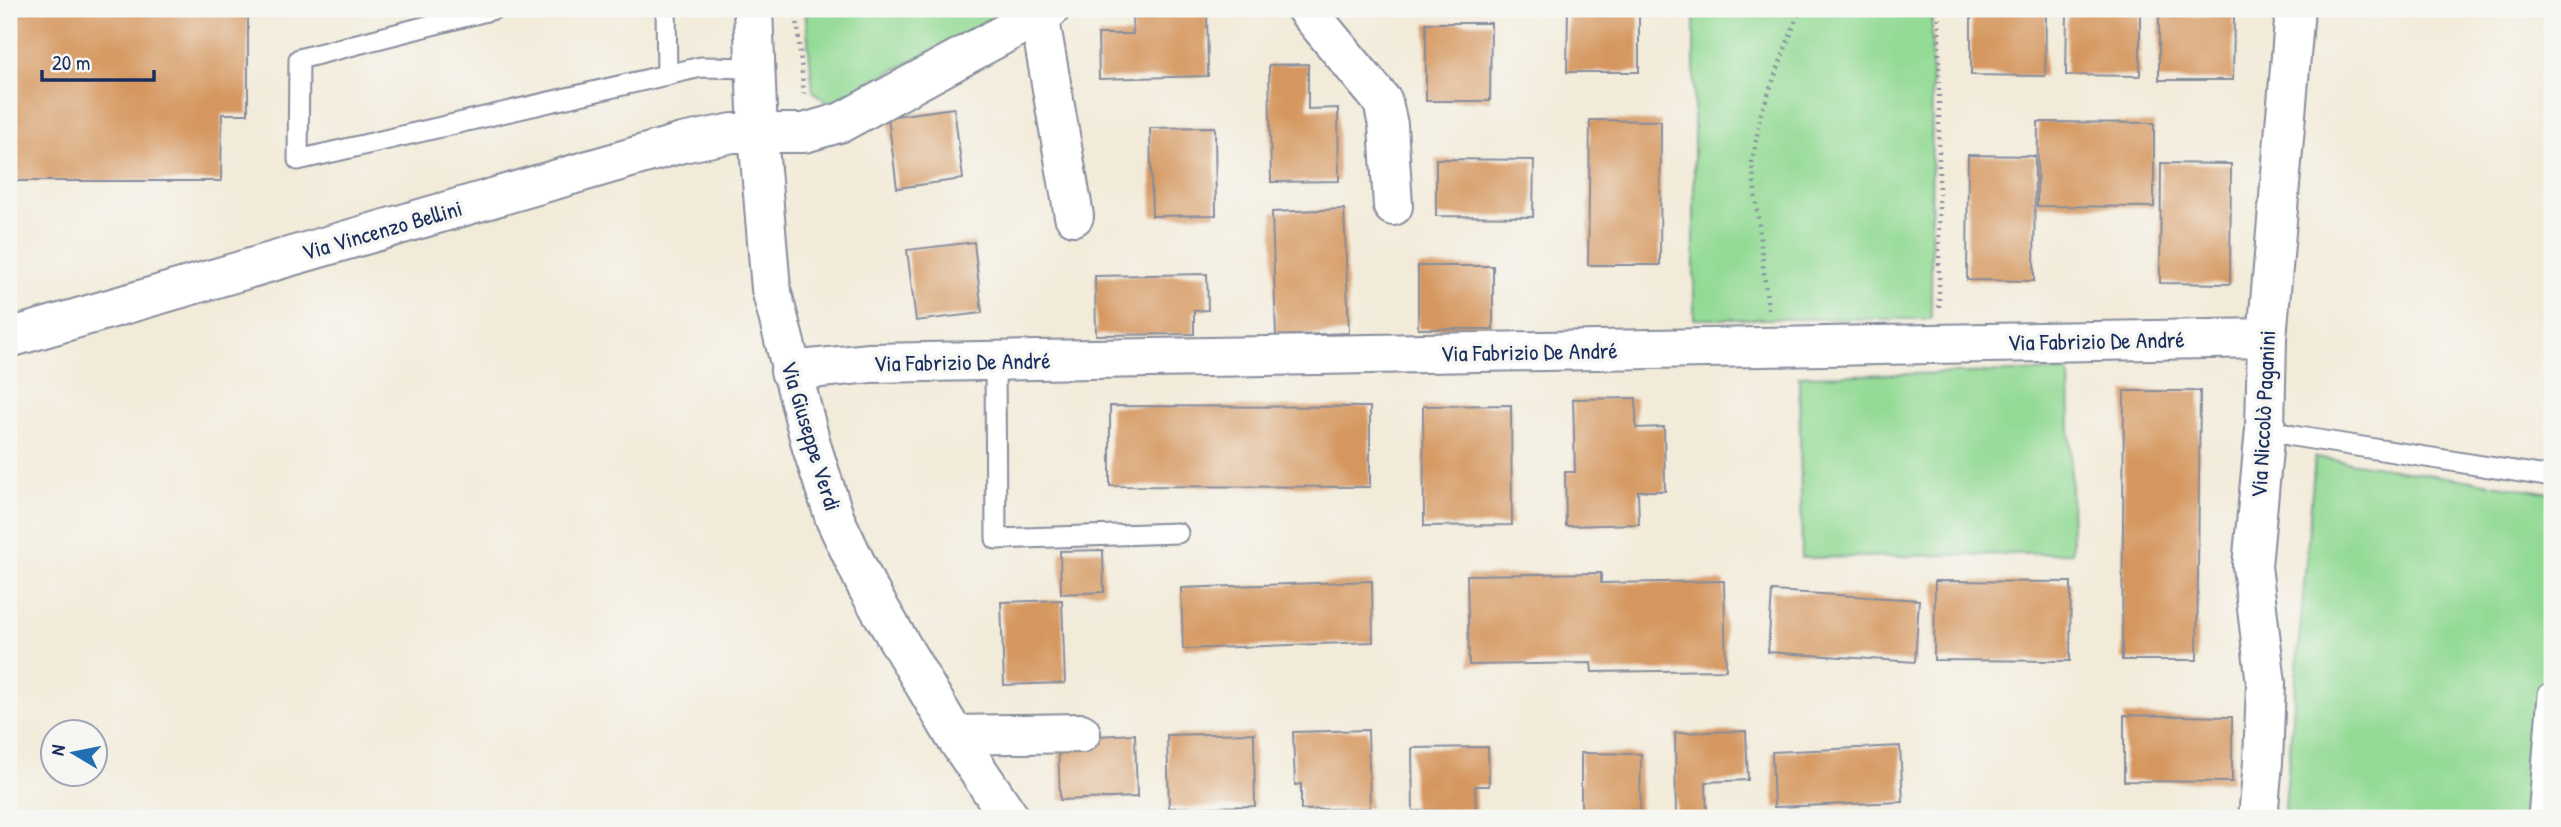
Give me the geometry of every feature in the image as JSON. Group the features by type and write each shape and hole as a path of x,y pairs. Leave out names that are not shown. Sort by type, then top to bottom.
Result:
{"street":[{"name":"Via Giuseppe Verdi","path":"754,9 758,134 771,289 790,371 835,519 867,587 954,735 1010,818"},
{"path":"1306,9 1383,102 1388,124 1393,206"},
{"name":"Via Niccolò Paganini","path":"2258,818 2266,684 2252,566 2265,429 2267,338 2295,9"},
{"name":"Via Vincenzo Bellini","path":"9,338 682,143 733,133 804,133 842,122 1044,12"},
{"path":"1044,12 1074,216"},
{"name":"Via Fabrizio De André","path":"790,371 870,363 2267,338"},
{"path":"954,735 1081,733"}],"lane":[{"path":"494,9 299,60 298,160 701,67 755,68"},
{"path":"666,9 667,75"},
{"path":"995,361 996,539 1178,533"},
{"path":"2265,429 2306,438 2552,477"},
{"path":"2538,818 2548,694"}],"path":[{"path":"796,9 802,89 808,105 842,122"},
{"path":"1762,348 1769,319 1752,163 1761,113 1800,9"},
{"path":"1939,9 1939,343"}],"green space":[{"path":"805,9 1012,9 829,104 813,91"},
{"path":"1694,9 1932,9 1931,319 1694,319"},
{"path":"2069,371 2072,553 1802,558 1799,376"},
{"path":"2315,457 2552,493 2552,775 2529,774 2525,818 2284,818"}],"building":[{"path":"9,9 248,9 248,114 222,114 221,181 9,181"},
{"path":"1170,9 1207,9 1208,76 1099,79 1098,34 1133,34 1132,17 1170,16"},
{"path":"1568,9 1639,9 1639,72 1567,72"},
{"path":"1971,11 2046,12 2045,76 1971,75"},
{"path":"2067,11 2140,12 2140,76 2066,75"},
{"path":"2159,16 2234,16 2233,80 2159,80"},
{"path":"1426,23 1491,23 1490,101 1426,101"},
{"path":"1308,64 1308,109 1338,108 1339,181 1271,182 1269,65"},
{"path":"954,108 963,179 897,188 888,117"},
{"path":"1590,120 1661,121 1660,265 1588,265"},
{"path":"2038,122 2154,123 2154,207 2037,206"},
{"path":"1215,127 1216,215 1152,216 1150,128"},
{"path":"1968,155 2035,156 2034,281 1967,280"},
{"path":"1436,159 1534,160 1533,217 1436,216"},
{"path":"2161,163 2231,164 2230,284 2160,283"},
{"path":"1344,209 1349,333 1276,336 1272,212"},
{"path":"974,242 982,313 916,321 907,250"},
{"path":"1418,266 1493,266 1493,329 1418,329"},
{"path":"1207,274 1208,310 1194,311 1194,334 1096,335 1095,276"},
{"path":"2124,391 2200,391 2197,660 2122,660"},
{"path":"1636,398 1636,428 1664,427 1665,491 1638,491 1639,524 1566,526 1565,472 1575,472 1573,399"},
{"path":"1511,405 1512,525 1424,526 1423,406"},
{"path":"1110,406 1370,407 1370,487 1110,486"},
{"path":"1103,550 1104,592 1061,594 1060,551"},
{"path":"1601,573 1601,583 1724,581 1726,670 1592,672 1591,663 1469,665 1467,575"},
{"path":"1372,581 1373,642 1183,649 1181,588"},
{"path":"1935,581 2071,582 2070,661 1934,660"},
{"path":"1772,591 1919,600 1915,662 1768,652"},
{"path":"1062,600 1065,683 1004,685 1001,602"},
{"path":"2124,715 2232,717 2232,782 2124,781"},
{"path":"1368,730 1370,808 1301,810 1301,784 1295,785 1293,732"},
{"path":"1746,731 1748,780 1706,782 1707,818 1676,818 1675,733"},
{"path":"1254,733 1255,806 1169,808 1167,735"},
{"path":"1135,734 1137,797 1060,800 1058,738"},
{"path":"1900,746 1903,802 1774,807 1772,752"},
{"path":"1488,747 1489,786 1475,786 1476,810 1413,811 1412,748"},
{"path":"1581,753 1641,754 1640,811 1631,810 1631,818 1592,818 1593,811 1581,811"}]}
